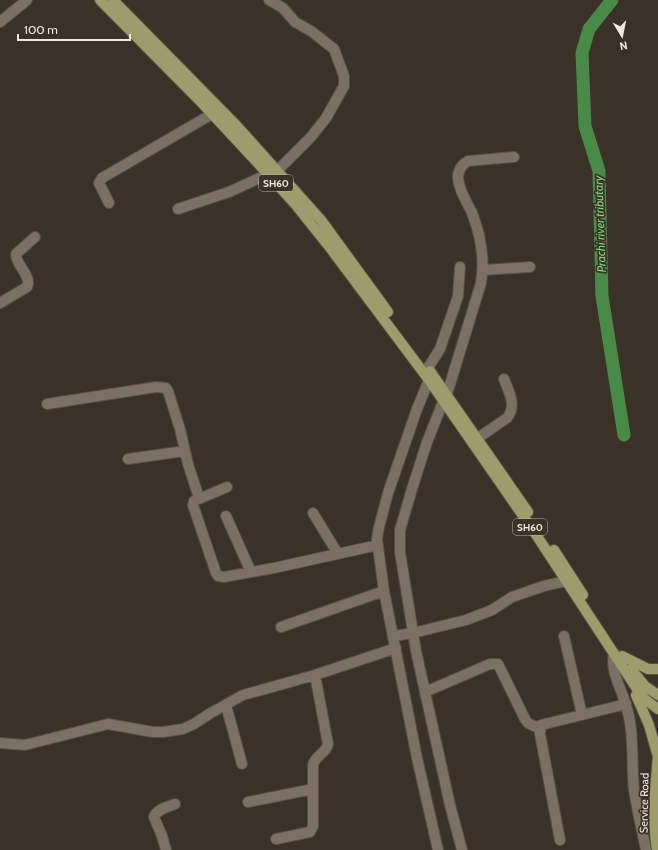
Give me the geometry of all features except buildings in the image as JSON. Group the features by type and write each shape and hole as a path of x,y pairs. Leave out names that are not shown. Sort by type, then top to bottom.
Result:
{"main road":[{"name":"SH60","path":"100,0 212,114 321,220 430,377 478,438 573,579 604,634"},
{"name":"SH60","path":"113,0 236,125 272,172"},
{"name":"SH60","path":"444,396 566,581 618,654 645,686 658,695"},
{"name":"SH60","path":"618,654 627,674 646,700 658,709"},
{"path":"618,654 648,669 658,669"},
{"path":"627,674 649,725 658,757"},
{"name":"Service Road","path":"657,850 654,831 654,802 658,757"}],"street":[{"path":"0,22 27,0"},
{"path":"178,209 229,192 272,172 311,137 326,118 344,86 344,76 334,49 311,31 295,22 283,8 269,0"},
{"path":"109,203 99,183 102,178 212,114"},
{"path":"462,850 450,805 411,634 400,552 400,530 427,442 444,396 481,283 483,254 472,213 460,188 458,178 459,169 462,164 468,161 514,157"},
{"path":"0,303 27,287 28,278 17,260 16,254 35,237"},
{"path":"438,850 417,758 395,636 384,592 378,545 378,531 388,493 458,296 460,267"},
{"path":"483,270 530,267"},
{"path":"478,438 511,414 512,403 504,379"},
{"path":"47,404 161,386 166,388 180,429 188,464 199,498"},
{"path":"128,459 185,451"},
{"path":"227,487 199,498 194,501 193,505 218,576 224,577 251,572 378,545"},
{"path":"313,513 338,554"},
{"path":"226,516 251,572"},
{"path":"395,636 411,634 479,615 492,610 512,597 544,586 566,581"},
{"path":"282,627 384,592"},
{"path":"564,636 582,715"},
{"path":"0,743 25,745 108,724 153,732 175,731 194,724 243,695 315,675 396,648"},
{"path":"618,654 612,660 615,675 626,704 631,726 634,790 646,850"},
{"path":"425,692 490,664 498,664 525,719 528,723 540,729"},
{"path":"276,838 310,832 312,829 314,819 313,765 314,760 327,749 328,744 315,675"},
{"path":"226,704 242,764"},
{"path":"560,840 540,729 541,725 626,704"},
{"path":"248,802 313,789"},
{"path":"166,850 154,817 155,813 159,810 175,804"}],"waterway":[{"name":"Prachi river tributary","path":"612,0 589,29 582,53 585,126 599,171 602,296 624,435"}]}
